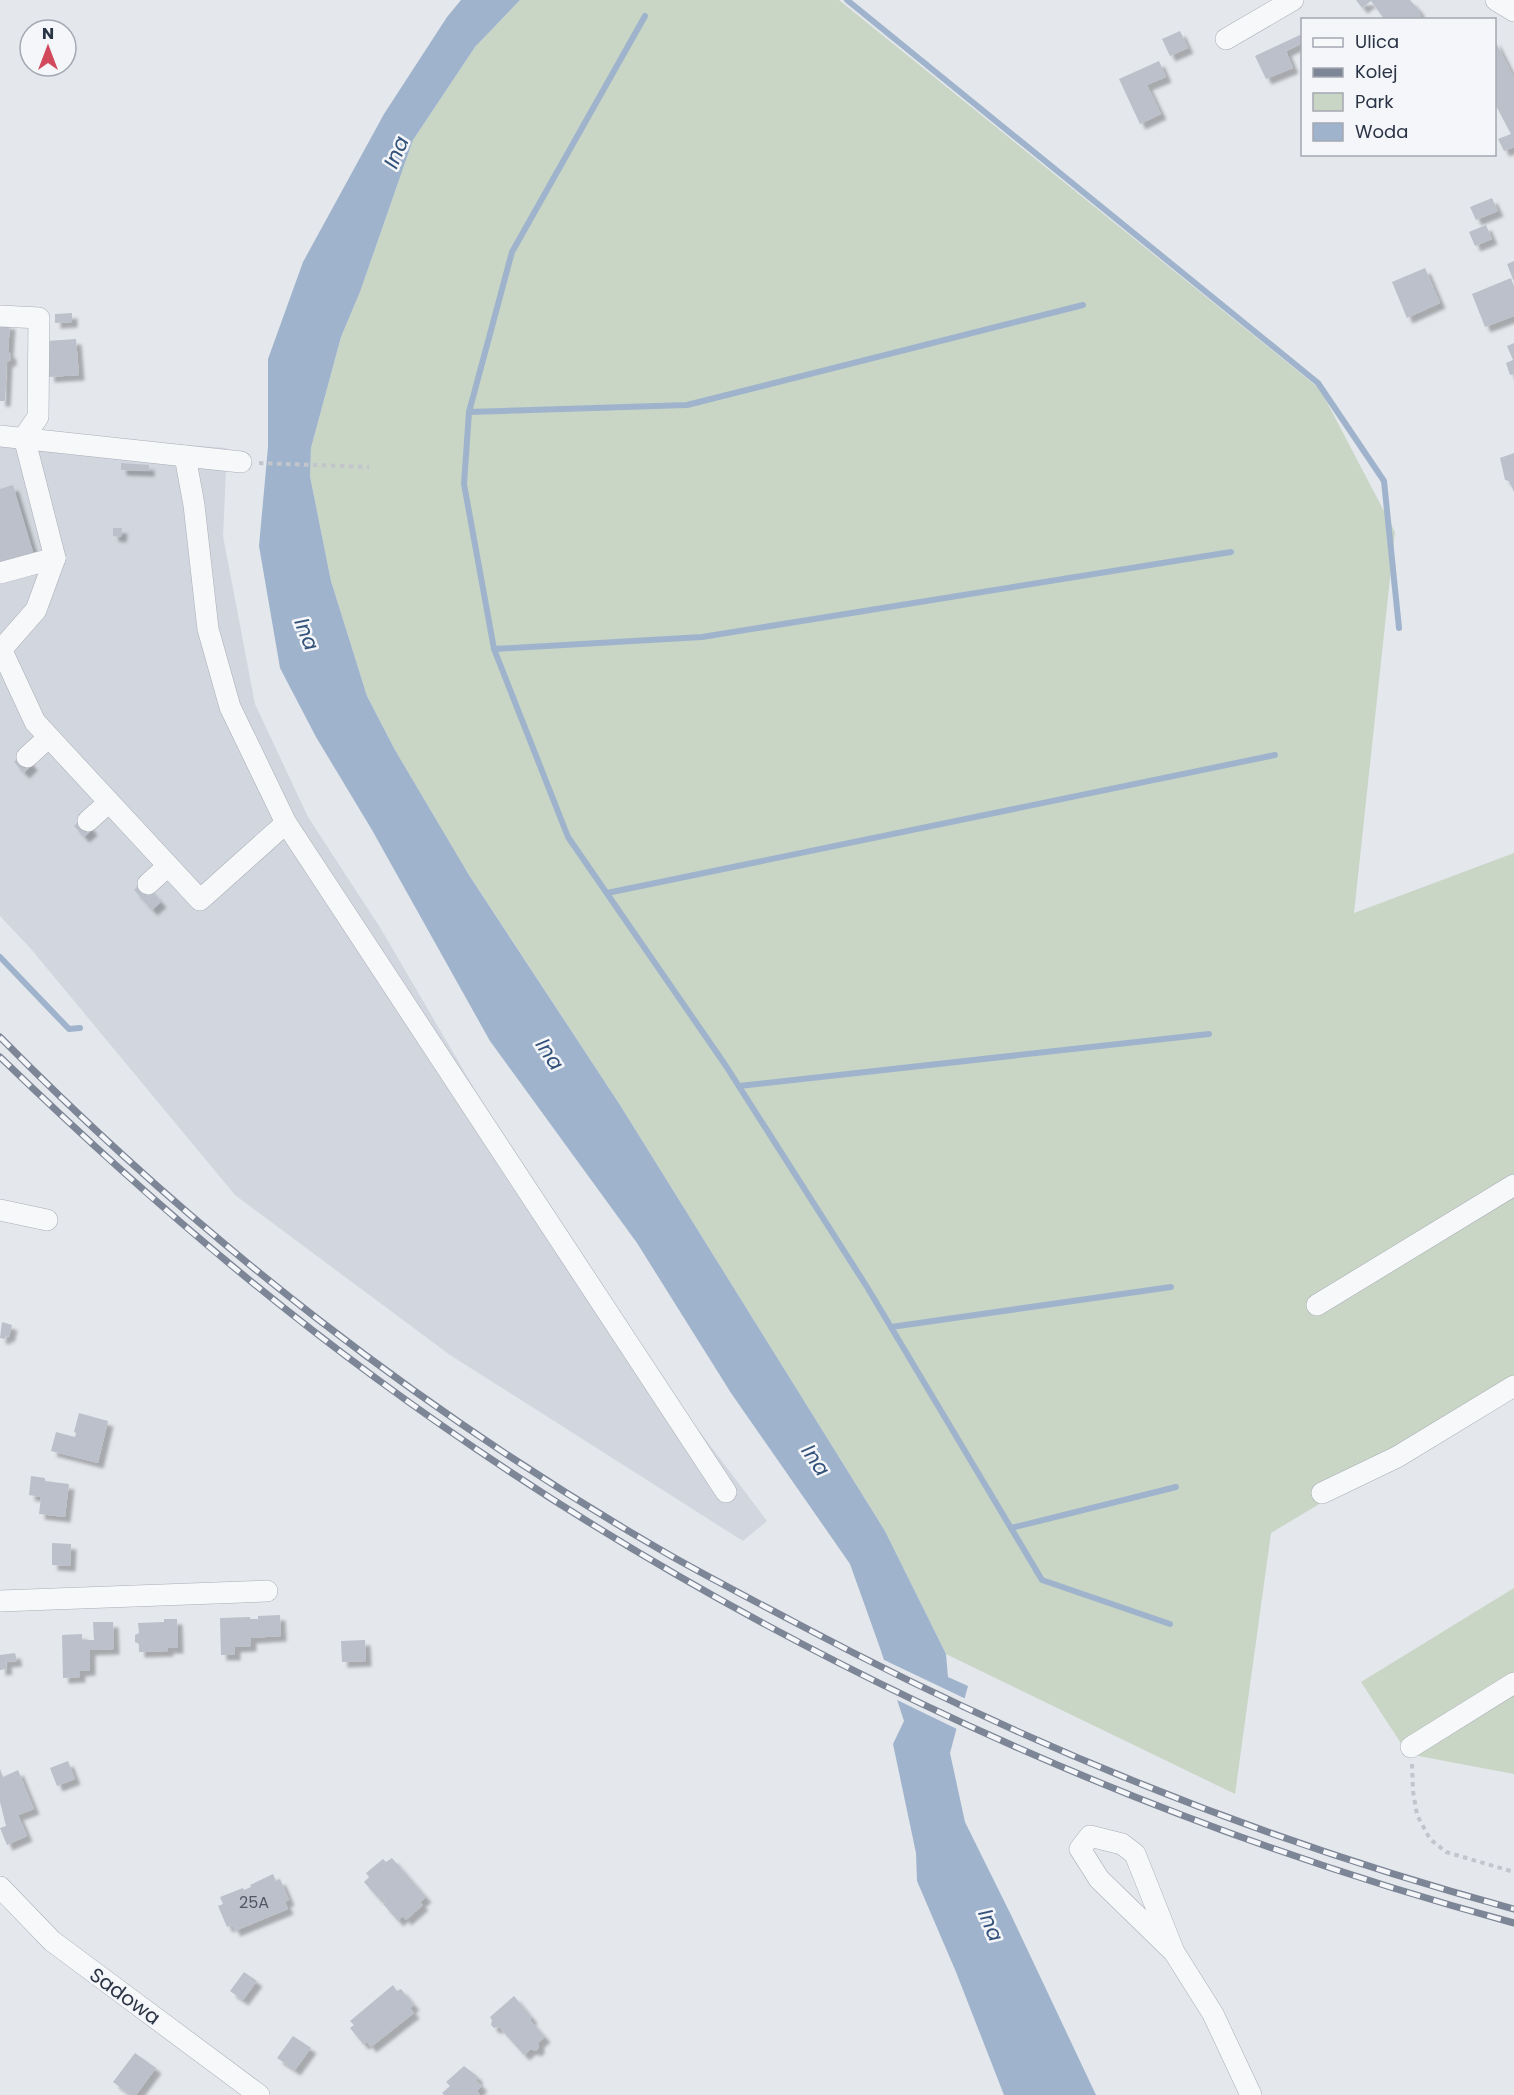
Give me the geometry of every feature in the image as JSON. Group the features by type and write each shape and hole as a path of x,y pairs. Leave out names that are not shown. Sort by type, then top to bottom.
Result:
{"street":[{"path":"1226,39 1293,0"},
{"path":"1496,0 1514,11"},
{"path":"0,316 39,318 38,417 24,437 55,558 36,610 1,651 35,722 200,900 286,823"},
{"path":"0,436 241,462"},
{"path":"185,456 194,505 208,629 230,707 286,823 726,1492"},
{"path":"0,573 55,558"},
{"path":"27,757 49,737"},
{"path":"88,821 109,802"},
{"path":"148,884 168,866"},
{"path":"1317,1305 1514,1185"},
{"path":"0,1210 47,1220"},
{"path":"1323,1492 1397,1457 1514,1386"},
{"path":"0,1601 267,1591"},
{"path":"1411,1747 1514,1683"},
{"path":"1174,1952 1099,1879 1080,1849 1090,1836 1122,1844 1135,1854 1174,1952 1213,2014 1251,2095"},
{"name":"Sadowa","path":"0,1887 52,1941 259,2095"}],"path":[{"path":"241,462 369,467"},
{"path":"1411,1747 1413,1791 1417,1815 1430,1839 1446,1852 1514,1872"}],"shaded area":[{"path":"0,431 227,448 223,536 255,704 308,817 381,929 506,1143 663,1383 767,1521 743,1541 450,1355 235,1195 31,949 0,916"}],"green space":[{"path":"520,0 839,0 1320,389 1395,532 1354,913 1514,853 1514,1387 1271,1533 1235,1794 946,1654 885,1531 620,1105 466,870 395,750 367,696 331,581 310,476 311,448 341,337 360,292 413,140 475,47"},
{"path":"1514,1588 1514,1774 1408,1754 1361,1682"}],"water":[{"name":"Ina","path":"461,0 520,0 475,47 413,140 360,292 341,337 311,448 310,476 331,581 367,696 395,750 469,875 620,1105 885,1531 946,1654 948,1677 968,1686 950,1753 965,1822 1096,2095 1004,2095 956,1972 917,1881 916,1853 893,1744 904,1721 850,1564 731,1393 637,1243 490,1041 372,830 316,737 280,668 259,546 268,447 268,359 303,262 384,114 447,17"}],"pier":[{"path":"880,1658 966,1699 959,1730 893,1698"}],"building":[{"path":"1356,0 1410,0 1418,9 1421,18 1384,18 1371,1 1362,8"},
{"path":"1180,31 1188,48 1170,56 1162,39"},
{"path":"1301,34 1301,44 1286,51 1293,68 1266,79 1255,56"},
{"path":"1496,43 1514,78 1514,147 1504,151 1498,139 1511,134 1496,106"},
{"path":"1159,61 1166,77 1147,85 1161,114 1140,124 1119,79"},
{"path":"1492,198 1498,211 1476,220 1470,207"},
{"path":"1486,225 1492,239 1475,246 1469,232"},
{"path":"1514,261 1514,282 1507,264"},
{"path":"1425,268 1440,303 1407,318 1392,282"},
{"path":"1511,278 1514,287 1514,316 1485,327 1472,294"},
{"path":"72,313 72,322 55,323 55,314"},
{"path":"0,323 10,324 8,352 11,354 11,360 7,362 5,401 0,401"},
{"path":"76,339 79,375 49,377 47,341"},
{"path":"1514,343 1514,374 1510,375 1506,363 1513,360 1507,346"},
{"path":"1514,453 1514,492 1509,481 1505,480 1500,458"},
{"path":"121,463 149,465 149,471 121,470"},
{"path":"13,485 34,555 0,564 0,489"},
{"path":"113,528 122,528 121,537 113,536"},
{"path":"23,754 32,765 24,773 14,762"},
{"path":"82,818 92,830 84,837 74,826"},
{"path":"142,882 161,902 152,910 134,890"},
{"path":"2,1322 12,1325 9,1337 6,1336 5,1339 0,1338"},
{"path":"79,1413 108,1421 98,1463 51,1451 56,1432 75,1437 74,1432"},
{"path":"31,1476 45,1478 45,1481 69,1484 65,1517 39,1514 41,1497 29,1495"},
{"path":"52,1543 71,1544 70,1566 52,1565"},
{"path":"280,1615 281,1636 251,1638 251,1646 235,1647 235,1655 221,1655 220,1618 258,1619 258,1616"},
{"path":"164,1619 177,1619 178,1648 168,1648 168,1651 139,1652 139,1644 135,1642 135,1635 139,1633 138,1623 164,1622"},
{"path":"93,1622 113,1622 114,1649 90,1650 90,1670 80,1671 80,1677 63,1678 62,1635 82,1634 82,1640 94,1640"},
{"path":"365,1640 366,1661 342,1662 341,1641"},
{"path":"15,1653 17,1661 6,1662 7,1669 0,1670 0,1655"},
{"path":"68,1761 75,1779 57,1786 50,1768"},
{"path":"0,1769 3,1777 18,1770 34,1809 18,1815 27,1836 7,1845 0,1828 6,1826 0,1802"},
{"path":"392,1858 426,1897 420,1902 423,1905 406,1920 403,1916 398,1921 383,1904 385,1902 380,1897 378,1898 364,1882 369,1877 366,1873 383,1859 386,1862"},
{"path":"273,1874 276,1881 280,1879 289,1900 285,1902 288,1909 235,1931 232,1925 227,1927 218,1906 223,1904 220,1897 251,1887 250,1885"},
{"path":"244,1972 257,1981 243,2000 230,1991"},
{"path":"393,1985 397,1991 401,1989 414,2005 410,2008 414,2013 371,2047 367,2042 363,2044 350,2028 354,2025 350,2021"},
{"path":"514,1996 545,2037 539,2042 539,2048 536,2051 531,2049 524,2055 499,2027 494,2028 491,2025 490,2017"},
{"path":"293,2036 311,2048 295,2070 277,2058"},
{"path":"135,2053 156,2068 136,2095 131,2095 113,2082"},
{"path":"464,2066 477,2076 477,2081 482,2086 477,2091 480,2095 444,2095 442,2093 450,2086 446,2082"}],"waterway":[{"path":"847,0 1318,383 1384,481 1399,628"},
{"path":"645,16 512,252 469,412 464,484 494,649 568,837 726,1066 867,1287 1042,1580 1170,1624"},
{"path":"469,412 687,405 1083,305"},
{"path":"494,649 702,637 1231,552"},
{"path":"607,893 1275,755"},
{"path":"0,957 69,1029 80,1028"},
{"path":"739,1086 1209,1034"},
{"path":"891,1327 1171,1287"},
{"path":"1011,1528 1176,1487"}],"railway":[{"path":"0,1037 76,1112 155,1184 319,1320 404,1384 492,1445 673,1557 884,1668 1059,1750 1148,1787 1329,1853 1514,1909"},
{"path":"0,1057 136,1184 278,1304 327,1342 506,1469 640,1553 778,1631 920,1703 1066,1768 1213,1827 1363,1879 1514,1923"}]}
